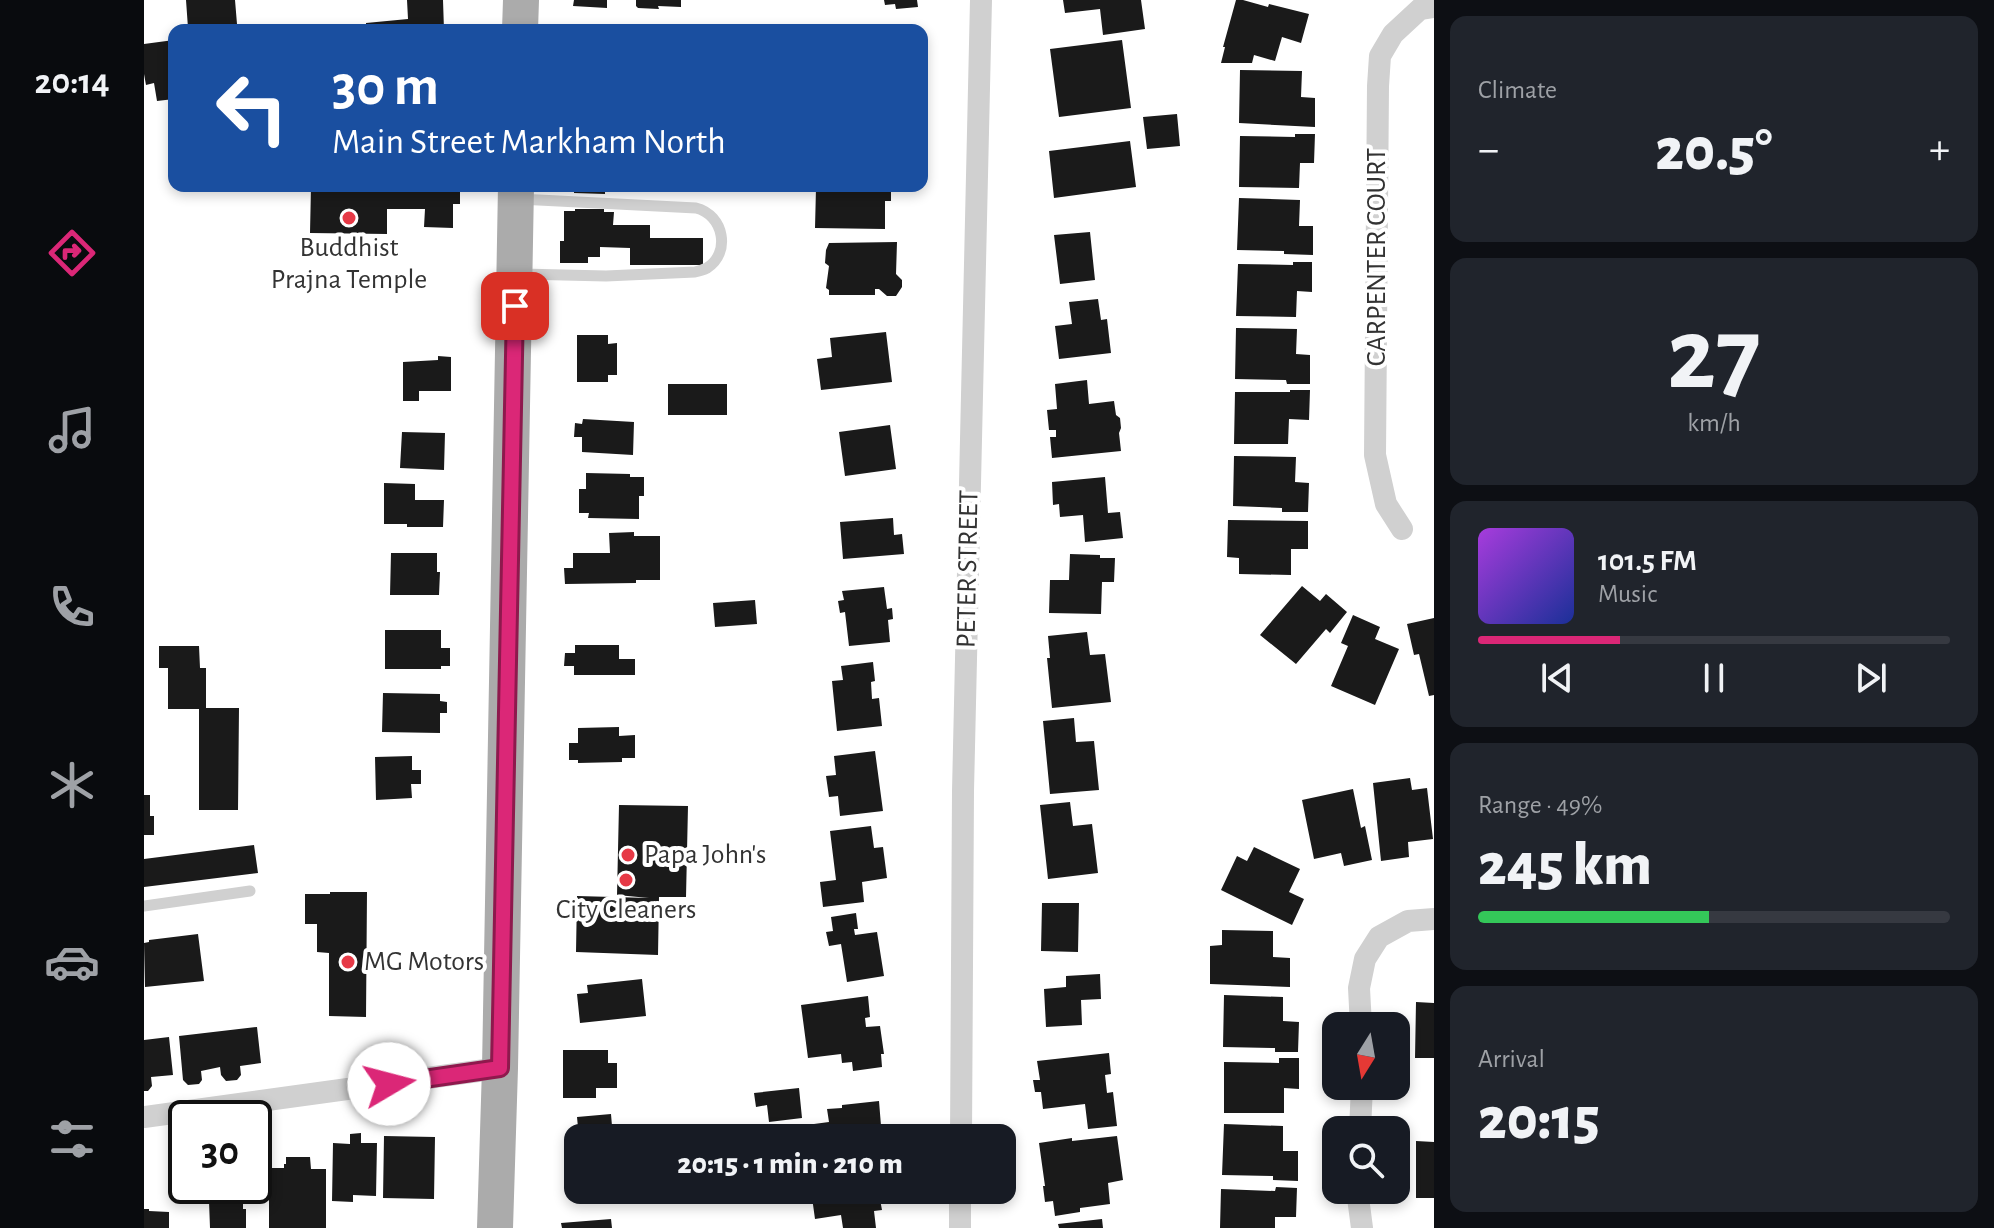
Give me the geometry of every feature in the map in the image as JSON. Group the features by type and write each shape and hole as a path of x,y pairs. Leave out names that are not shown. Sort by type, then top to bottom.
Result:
{"main road":[{"path":"520,24 521,0"},
{"path":"495,1228 516,193"}],"street":[{"name":"PETER STREET","path":"961,1124 963,791 981,0"},
{"name":"CARPENTER COURT","path":"1402,529 1386,504 1375,455 1378,86 1380,56 1393,34 1420,9 1434,7"},
{"path":"1360,1012 1359,988 1365,959 1379,937 1408,921 1434,919"},
{"path":"144,1117 500,1068"},
{"path":"960,1204 960,1228"},
{"path":"1359,1204 1362,1228"}],"lane":[{"path":"516,193 696,208 707,211 714,218 720,228 722,244 708,268 695,272 606,276 516,274"},
{"path":"144,906 250,891"}],"building":[{"path":"186,0 235,0 237,24 188,24"},
{"path":"407,0 443,0 444,24 366,24 366,23 408,19"},
{"path":"574,0 607,0 607,8 573,6"},
{"path":"636,0 681,0 681,7 638,8"},
{"path":"884,0 917,0 918,7 896,9 895,4 885,5"},
{"path":"1063,0 1141,0 1145,29 1103,35 1100,9 1065,13"},
{"path":"1236,0 1309,14 1301,43 1282,37 1275,61 1254,55 1252,63 1221,63"},
{"path":"1122,40 1131,108 1059,117 1050,49"},
{"path":"168,41 168,100 157,101 154,83 146,85 144,44"},
{"path":"1240,70 1302,71 1301,97 1315,98 1315,127 1239,123"},
{"path":"1177,114 1180,146 1147,149 1143,117"},
{"path":"1295,134 1315,134 1314,163 1300,163 1299,188 1239,187 1240,136 1295,137"},
{"path":"1130,141 1136,187 1054,198 1049,151"},
{"name":"Buddhist Prajna Temple","path":"311,192 460,192 460,204 453,204 453,228 424,227 425,209 387,209 387,234 310,233"},
{"path":"605,192 605,194 574,193"},
{"path":"816,192 891,192 891,201 885,201 885,229 815,228"},
{"path":"1239,198 1300,200 1299,226 1313,226 1313,255 1237,250"},
{"path":"564,211 614,212 613,225 650,225 650,238 703,238 703,265 630,265 630,248 600,247 600,257 588,257 588,263 560,263"},
{"path":"1090,232 1095,280 1060,284 1054,235"},
{"path":"897,242 896,274 902,280 902,287 896,296 887,296 879,289 875,289 875,295 829,295 826,288 829,266 825,263 829,243"},
{"path":"1293,262 1312,262 1312,292 1297,291 1296,317 1236,316 1238,264 1293,265"},
{"path":"1098,299 1101,320 1107,319 1111,353 1059,359 1055,326 1072,324 1069,302"},
{"path":"1236,328 1297,329 1296,354 1310,355 1310,384 1235,379"},
{"path":"886,332 892,382 821,390 817,359 832,357 830,338"},
{"path":"577,335 608,335 608,344 617,343 617,375 608,375 608,382 577,382"},
{"path":"438,356 451,357 451,391 419,391 419,401 403,401 403,362 438,360"},
{"path":"1087,380 1089,404 1114,401 1116,415 1120,418 1121,451 1052,458 1050,437 1056,437 1056,430 1049,430 1047,410 1057,409 1055,384"},
{"path":"668,384 727,384 727,415 668,415"},
{"path":"1310,390 1309,420 1289,419 1288,444 1234,444 1235,392"},
{"path":"583,419 634,422 633,455 582,452 582,437 574,437 575,423 582,424"},
{"path":"890,425 896,469 845,476 839,432"},
{"path":"402,432 445,433 444,470 400,468"},
{"path":"1234,456 1296,457 1295,482 1309,483 1308,512 1233,506"},
{"path":"586,473 644,477 644,496 639,496 639,519 588,518 589,513 579,513 579,489 586,489"},
{"path":"1105,477 1108,513 1120,512 1123,538 1085,542 1083,515 1060,517 1059,504 1053,505 1052,482"},
{"path":"384,483 415,484 415,500 444,500 443,527 384,524"},
{"path":"893,518 894,535 902,534 904,554 843,559 840,522"},
{"path":"1228,520 1308,521 1308,549 1291,549 1291,575 1239,574 1239,558 1227,557"},
{"path":"634,532 634,536 660,536 660,580 565,584 564,568 573,568 573,553 610,553 609,533"},
{"path":"391,553 437,553 439,595 390,595"},
{"path":"1070,554 1115,558 1114,582 1102,582 1101,614 1049,613 1050,580 1069,580"},
{"path":"1302,586 1320,601 1326,594 1347,612 1330,633 1326,629 1296,664 1260,635"},
{"path":"884,587 887,609 892,608 893,619 888,620 890,642 849,646 845,612 840,613 838,601 844,600 842,591"},
{"path":"755,600 757,624 715,627 713,603"},
{"path":"1353,615 1380,627 1375,639 1399,649 1375,705 1331,686 1348,646 1341,643"},
{"path":"1434,618 1434,695 1429,696 1419,654 1414,655 1407,624"},
{"path":"385,630 441,630 441,648 450,648 450,666 441,666 441,669 385,669"},
{"path":"1087,632 1090,655 1105,654 1111,702 1052,708 1048,636"},
{"path":"575,645 619,645 619,659 635,659 635,675 574,675 574,666 564,666 565,653 575,653"},
{"path":"159,646 199,646 200,668 206,668 206,708 239,708 238,810 199,810 199,709 168,709 168,668 159,668"},
{"path":"873,662 875,681 871,682 872,699 879,698 882,726 837,731 832,681 843,680 841,666"},
{"path":"383,693 440,694 440,701 447,702 447,713 440,713 440,733 382,732"},
{"path":"1074,718 1076,742 1094,741 1099,790 1050,794 1043,721"},
{"path":"619,727 619,736 635,735 635,758 622,758 622,762 578,763 578,760 569,760 569,743 578,743 578,728"},
{"path":"875,751 883,811 840,816 838,796 829,797 826,776 836,775 834,756"},
{"path":"412,756 412,770 421,770 421,784 411,784 412,798 376,800 375,757"},
{"path":"1410,778 1412,790 1427,788 1433,839 1408,842 1409,857 1381,861 1373,783"},
{"path":"1353,789 1372,860 1344,866 1341,853 1314,859 1302,800"},
{"path":"144,795 150,795 154,835 144,835"},
{"path":"1070,802 1073,826 1092,824 1098,873 1048,879 1040,805"},
{"path":"619,805 688,806 686,897 659,897 658,955 576,952 577,896 649,898 617,895"},
{"path":"871,826 874,848 883,847 887,878 862,882 864,902 823,907 820,882 836,880 830,831"},
{"path":"254,845 258,873 144,887 144,859"},
{"path":"1254,847 1300,869 1289,892 1304,899 1292,925 1221,890 1237,856 1247,861"},
{"name":"MG Motors","path":"367,892 366,1017 329,1016 329,953 317,952 317,924 305,924 305,894"},
{"path":"1042,903 1079,903 1078,952 1041,951"},
{"path":"856,913 858,929 854,929 855,935 877,932 884,976 847,982 841,944 829,946 826,932 833,931 831,917"},
{"path":"1222,930 1273,931 1273,957 1290,958 1290,987 1210,984 1210,946 1222,945"},
{"path":"198,934 204,981 145,987 144,943"},
{"path":"1100,974 1101,999 1081,1000 1082,1025 1046,1027 1044,989 1066,987 1066,976"},
{"path":"642,979 646,1016 580,1023 577,994 588,993 587,985"},
{"path":"1224,995 1283,997 1283,1021 1299,1022 1298,1052 1275,1052 1275,1048 1223,1047"},
{"path":"868,996 870,1017 865,1018 866,1027 880,1026 884,1054 881,1054 882,1067 853,1071 852,1062 842,1063 841,1054 808,1058 801,1005"},
{"path":"1416,1002 1434,1003 1434,1058 1415,1058"},
{"path":"257,1027 261,1063 240,1066 241,1075 237,1080 226,1081 220,1067 201,1071 199,1084 188,1085 183,1080 179,1036"},
{"path":"169,1037 173,1075 151,1077 152,1086 144,1091 144,1040"},
{"path":"563,1050 608,1050 608,1063 617,1063 617,1088 596,1088 596,1098 563,1098"},
{"path":"1109,1053 1111,1074 1105,1075 1107,1093 1113,1092 1117,1126 1088,1129 1085,1104 1043,1109 1041,1092 1035,1092 1033,1080 1040,1080 1037,1061"},
{"path":"1279,1058 1299,1058 1299,1089 1284,1088 1284,1113 1224,1113 1224,1062 1279,1063"},
{"path":"799,1088 802,1118 769,1122 767,1105 756,1107 754,1093"},
{"path":"879,1101 881,1124 814,1124 829,1122 827,1109 842,1108 842,1105"},
{"path":"611,1114 612,1124 578,1124 577,1117"},
{"path":"1224,1124 1283,1126 1283,1151 1298,1151 1298,1181 1273,1180 1273,1176 1222,1175"},
{"path":"361,1133 361,1143 377,1143 376,1196 353,1195 353,1202 332,1201 333,1143 350,1144 350,1134"},
{"path":"384,1136 435,1137 434,1199 383,1198"},
{"path":"1117,1136 1123,1180 1108,1183 1110,1204 1080,1208 1080,1212 1055,1216 1053,1201 1045,1202 1039,1143"},
{"path":"1416,1141 1434,1142 1434,1198 1416,1198"},
{"path":"286,1157 310,1157 311,1169 326,1169 326,1228 269,1228 272,1168 284,1168"},
{"path":"1276,1187 1297,1188 1296,1217 1275,1217 1275,1228 1220,1228 1221,1189 1275,1191"},
{"path":"209,1204 243,1204 246,1228 210,1228"},
{"path":"813,1204 881,1204 882,1210 874,1211 876,1228 843,1228 841,1215 815,1219"},
{"path":"144,1209 169,1212 169,1228 144,1228"},
{"path":"611,1219 612,1228 562,1228 561,1223"},
{"path":"1102,1219 1103,1228 1059,1228 1058,1224"}],"place":[{"name":"Buddhist Prajna Temple","path":"349,218"},
{"name":"Papa John's","path":"628,855"},
{"name":"City Cleaners","path":"626,880"},
{"name":"MG Motors","path":"348,962"}],"route":[{"path":"389,1084 500,1068 515,306"}]}
